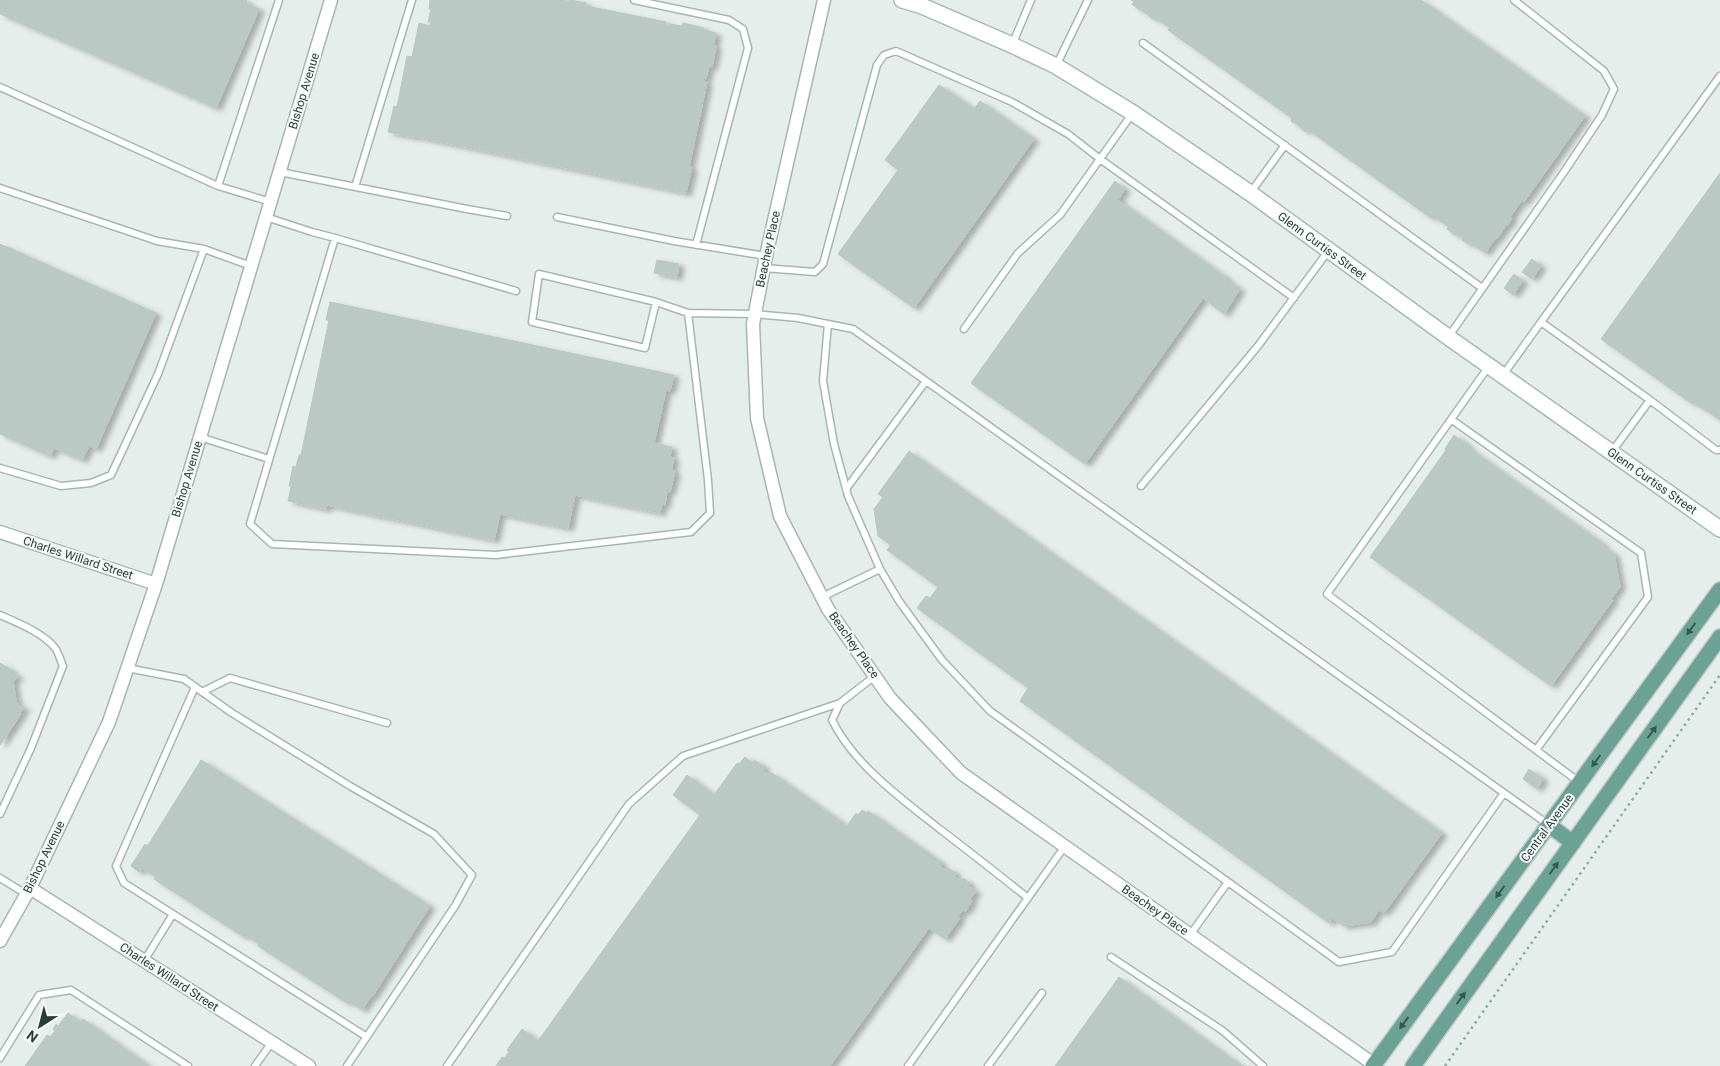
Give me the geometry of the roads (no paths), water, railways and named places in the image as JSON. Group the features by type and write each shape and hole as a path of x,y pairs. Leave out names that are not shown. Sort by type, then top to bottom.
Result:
{"main road":[{"name":"Central Avenue","path":"1374,1066 1720,590"},
{"path":"1412,1066 1720,636"},
{"path":"1548,825 1572,843"}],"street":[{"name":"Bishop Avenue","path":"0,941 28,891 109,722 156,584 331,0"},
{"name":"Beachey Place","path":"824,0 765,262 753,324 757,418 780,516 828,609 890,698 961,773 1374,1066"},
{"name":"Glenn Curtiss Street","path":"902,0 922,6 1012,44 1056,66 1133,113 1250,193 1502,376 1720,529"},
{"name":"Charles Willard Street","path":"0,532 156,584"},
{"name":"Charles Willard Street","path":"28,891 144,961 309,1066"}],"lane":[{"path":"218,186 279,0"},
{"path":"355,187 412,0"},
{"path":"634,0 729,20 743,29 748,48 696,245"},
{"path":"1012,44 1031,0"},
{"path":"1056,66 1088,0"},
{"path":"1448,337 1570,164 1602,115 1614,89 1604,71 1514,0"},
{"path":"1143,43 1482,288"},
{"path":"557,217 696,245 815,272 823,264 877,65 884,55 896,51 1012,102 1068,134 1294,298"},
{"path":"1502,376 1720,76"},
{"path":"0,87 218,186 271,202"},
{"path":"964,328 1018,253 1060,215 1133,113"},
{"path":"1250,193 1285,145"},
{"path":"280,172 507,216"},
{"path":"0,188 158,241 204,249 251,266"},
{"path":"266,217 516,291"},
{"path":"336,238 250,524 272,544 496,554 692,532 710,513 708,480 688,313"},
{"path":"0,468 61,486 91,483 111,475 158,374 204,249"},
{"path":"1141,486 1258,346 1329,250"},
{"path":"656,302 645,348 532,322 539,274 656,302 688,313 755,314 798,318 853,329 1548,825"},
{"path":"1540,322 1650,400 1716,450 1720,450"},
{"path":"828,324 823,381 834,444 846,489 880,569 898,602 942,660 990,711 1339,962 1392,952 1504,793"},
{"path":"1489,366 1327,594 1580,783"},
{"path":"846,489 926,381"},
{"path":"1611,453 1650,400"},
{"path":"1452,420 1641,553 1648,597 1536,750"},
{"path":"200,437 269,458"},
{"path":"822,597 880,569"},
{"path":"0,615 24,625 44,638 55,647 63,666 31,748 0,814"},
{"path":"127,668 184,679 232,713 350,786 434,834 472,875 455,906 348,1066"},
{"path":"447,1066 628,804 647,786 683,756 840,703 875,676"},
{"path":"202,692 230,678 387,723"},
{"path":"195,687 116,866 124,883 367,1037"},
{"path":"840,703 832,720 840,735 861,760 896,795 1028,898"},
{"path":"908,1066 1065,846"},
{"path":"0,878 28,891"},
{"path":"1190,935 1228,882"},
{"path":"144,961 173,914"},
{"path":"1111,957 1223,1031 1264,1066"},
{"path":"0,1058 39,995 71,990 188,1066"},
{"path":"988,1066 1042,993"},
{"path":"255,1066 272,1042"}]}
